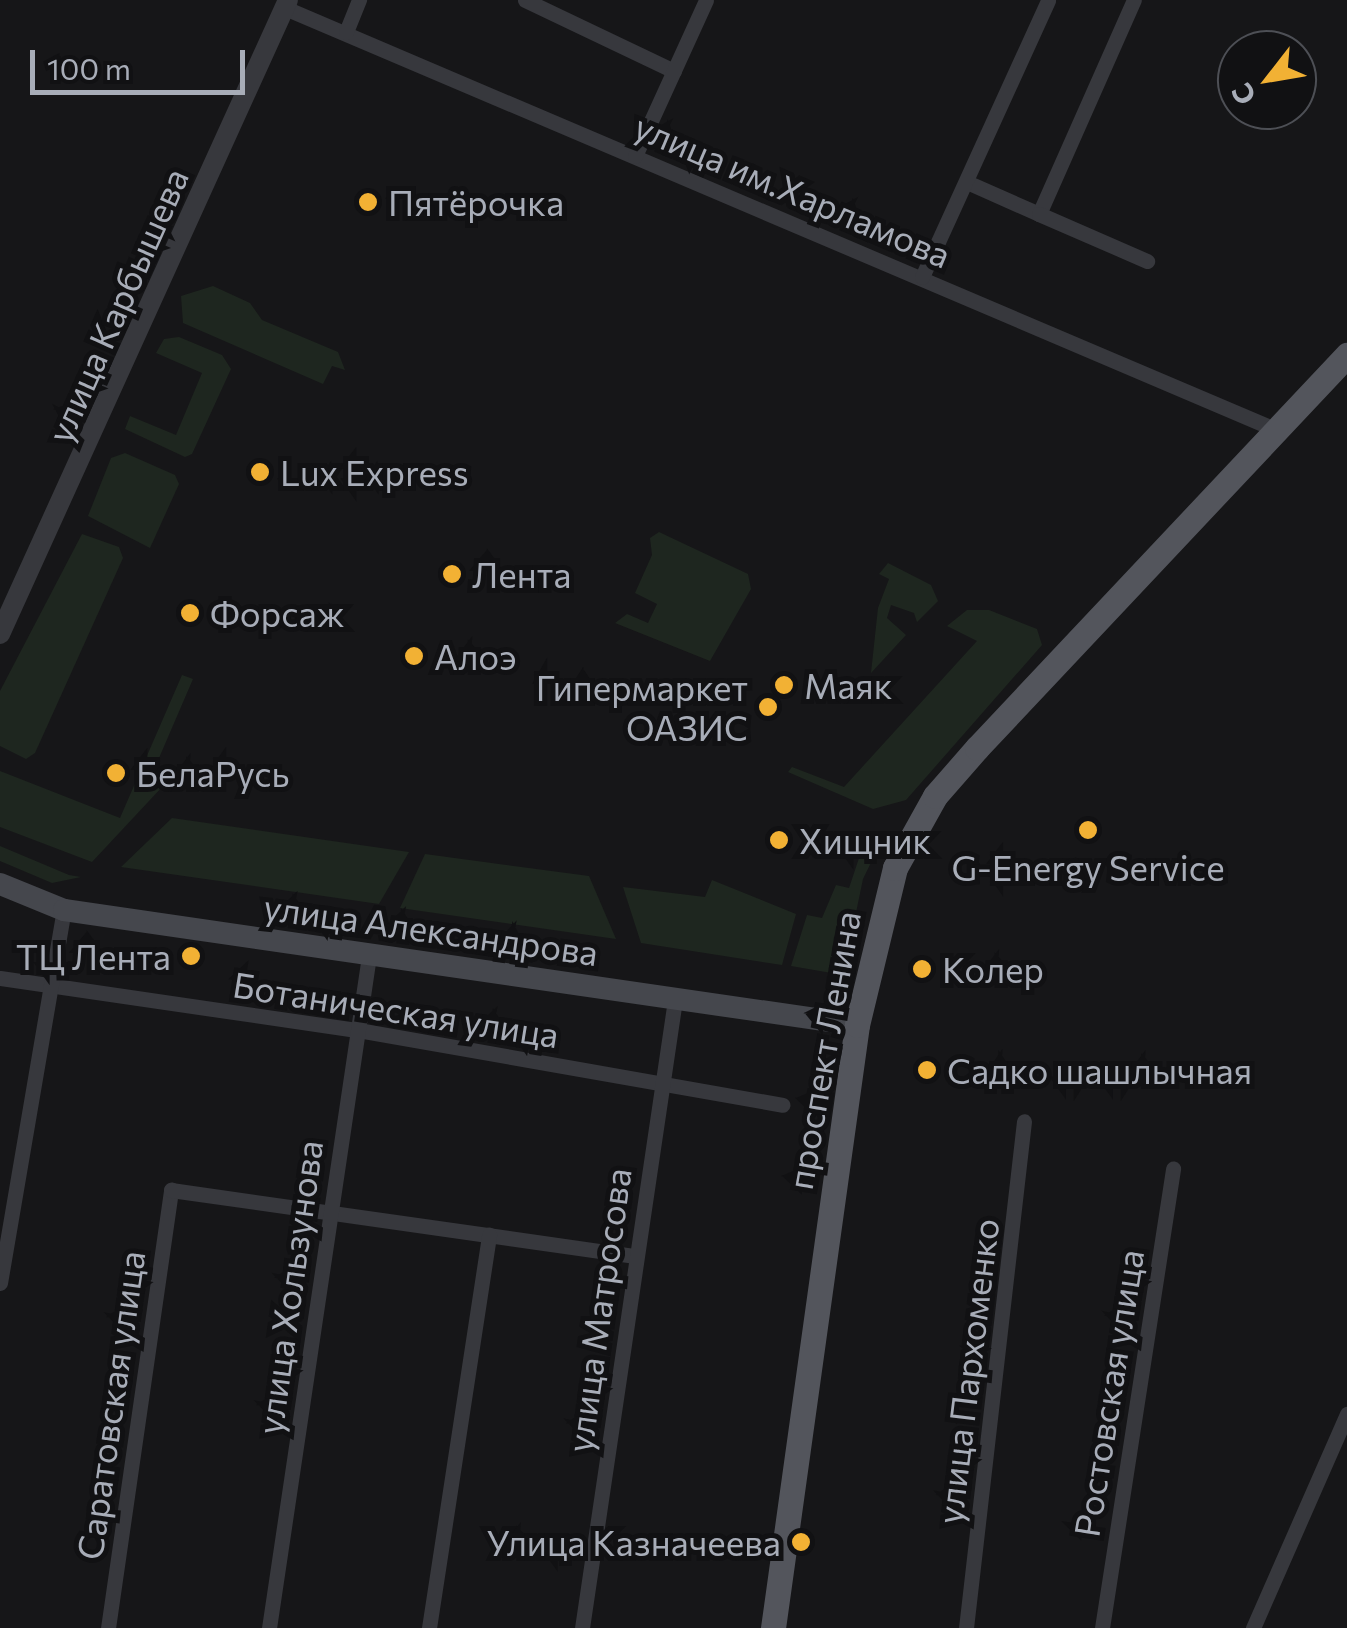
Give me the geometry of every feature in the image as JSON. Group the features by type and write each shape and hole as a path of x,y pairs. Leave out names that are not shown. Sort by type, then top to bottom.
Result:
{"main road":[{"name":"проспект Ленина","path":"772,1628 857,1025 895,868 935,796 1347,355"},
{"name":"улица Александрова","path":"0,884 64,910 857,1025"}],"street":[{"path":"346,32 358,0"},
{"path":"524,0 674,71"},
{"path":"635,156 706,0"},
{"path":"922,277 1048,0"},
{"path":"1039,214 1134,0"},
{"name":"улица им.Харламова","path":"287,4 1276,430"},
{"name":"улица Карбышева","path":"0,634 287,4"},
{"path":"968,183 1147,262"},
{"path":"0,1283 46,986 64,910"},
{"name":"улица Хользунова","path":"269,1628 369,956"},
{"name":"Ботаническая улица","path":"0,978 358,1030 782,1105"},
{"name":"улица Матросова","path":"582,1628 674,1000"},
{"name":"улица Пархоменко","path":"966,1628 1024,1121"},
{"name":"Ростовская улица","path":"1102,1628 1173,1168"},
{"name":"Саратовская улица","path":"108,1628 171,1190 330,1212"},
{"path":"330,1212 635,1256"},
{"path":"429,1628 489,1236"},
{"path":"1253,1628 1347,1414"}],"shaded area":[{"path":"213,286 250,303 262,320 338,352 345,370 332,366 323,384 183,323 181,296"},
{"path":"179,337 222,355 231,369 192,454 185,457 125,429 130,416 176,435 202,373 156,353 164,339"},
{"path":"125,453 175,475 179,484 150,548 88,516 111,458"},
{"path":"659,532 748,574 751,589 710,661 615,623 627,614 648,623 657,604 635,593 652,555 650,538"},
{"path":"82,534 119,547 123,558 35,753 26,759 0,746 0,691"},
{"path":"888,563 931,585 938,601 917,622 914,613 891,605 887,618 906,635 871,673 878,608 889,579 879,574"},
{"path":"967,610 989,610 1037,629 1042,645 906,800 873,809 788,772 792,767 844,787 977,641 947,626"},
{"path":"182,675 193,679 150,779 163,786 92,862 0,827 0,771 120,818"},
{"path":"172,818 409,852 379,904 121,867"},
{"path":"867,834 882,835 881,842 863,879 843,975 791,966 807,915 822,918 836,885 849,888"},
{"path":"0,846 81,877 52,883 0,861"},
{"path":"425,854 589,876 616,939 400,908"},
{"path":"712,880 796,914 782,965 641,943 623,887 705,897"}],"place":[{"name":"Пятёрочка","path":"368,202"},
{"name":"Lux Express","path":"260,472"},
{"name":"Лента","path":"452,574"},
{"name":"Форсаж","path":"190,613"},
{"name":"Алоэ","path":"414,656"},
{"name":"Маяк","path":"784,685"},
{"name":"Гипермаркет ОАЗИС","path":"768,707"},
{"name":"БелаРусь","path":"116,773"},
{"name":"G-Energy Service","path":"1088,830"},
{"name":"Хищник","path":"779,840"},
{"name":"ТЦ Лента","path":"191,956"},
{"name":"Колер","path":"922,969"},
{"name":"Садко шашлычная","path":"927,1070"},
{"name":"Улица Казначеева","path":"801,1542"}]}
